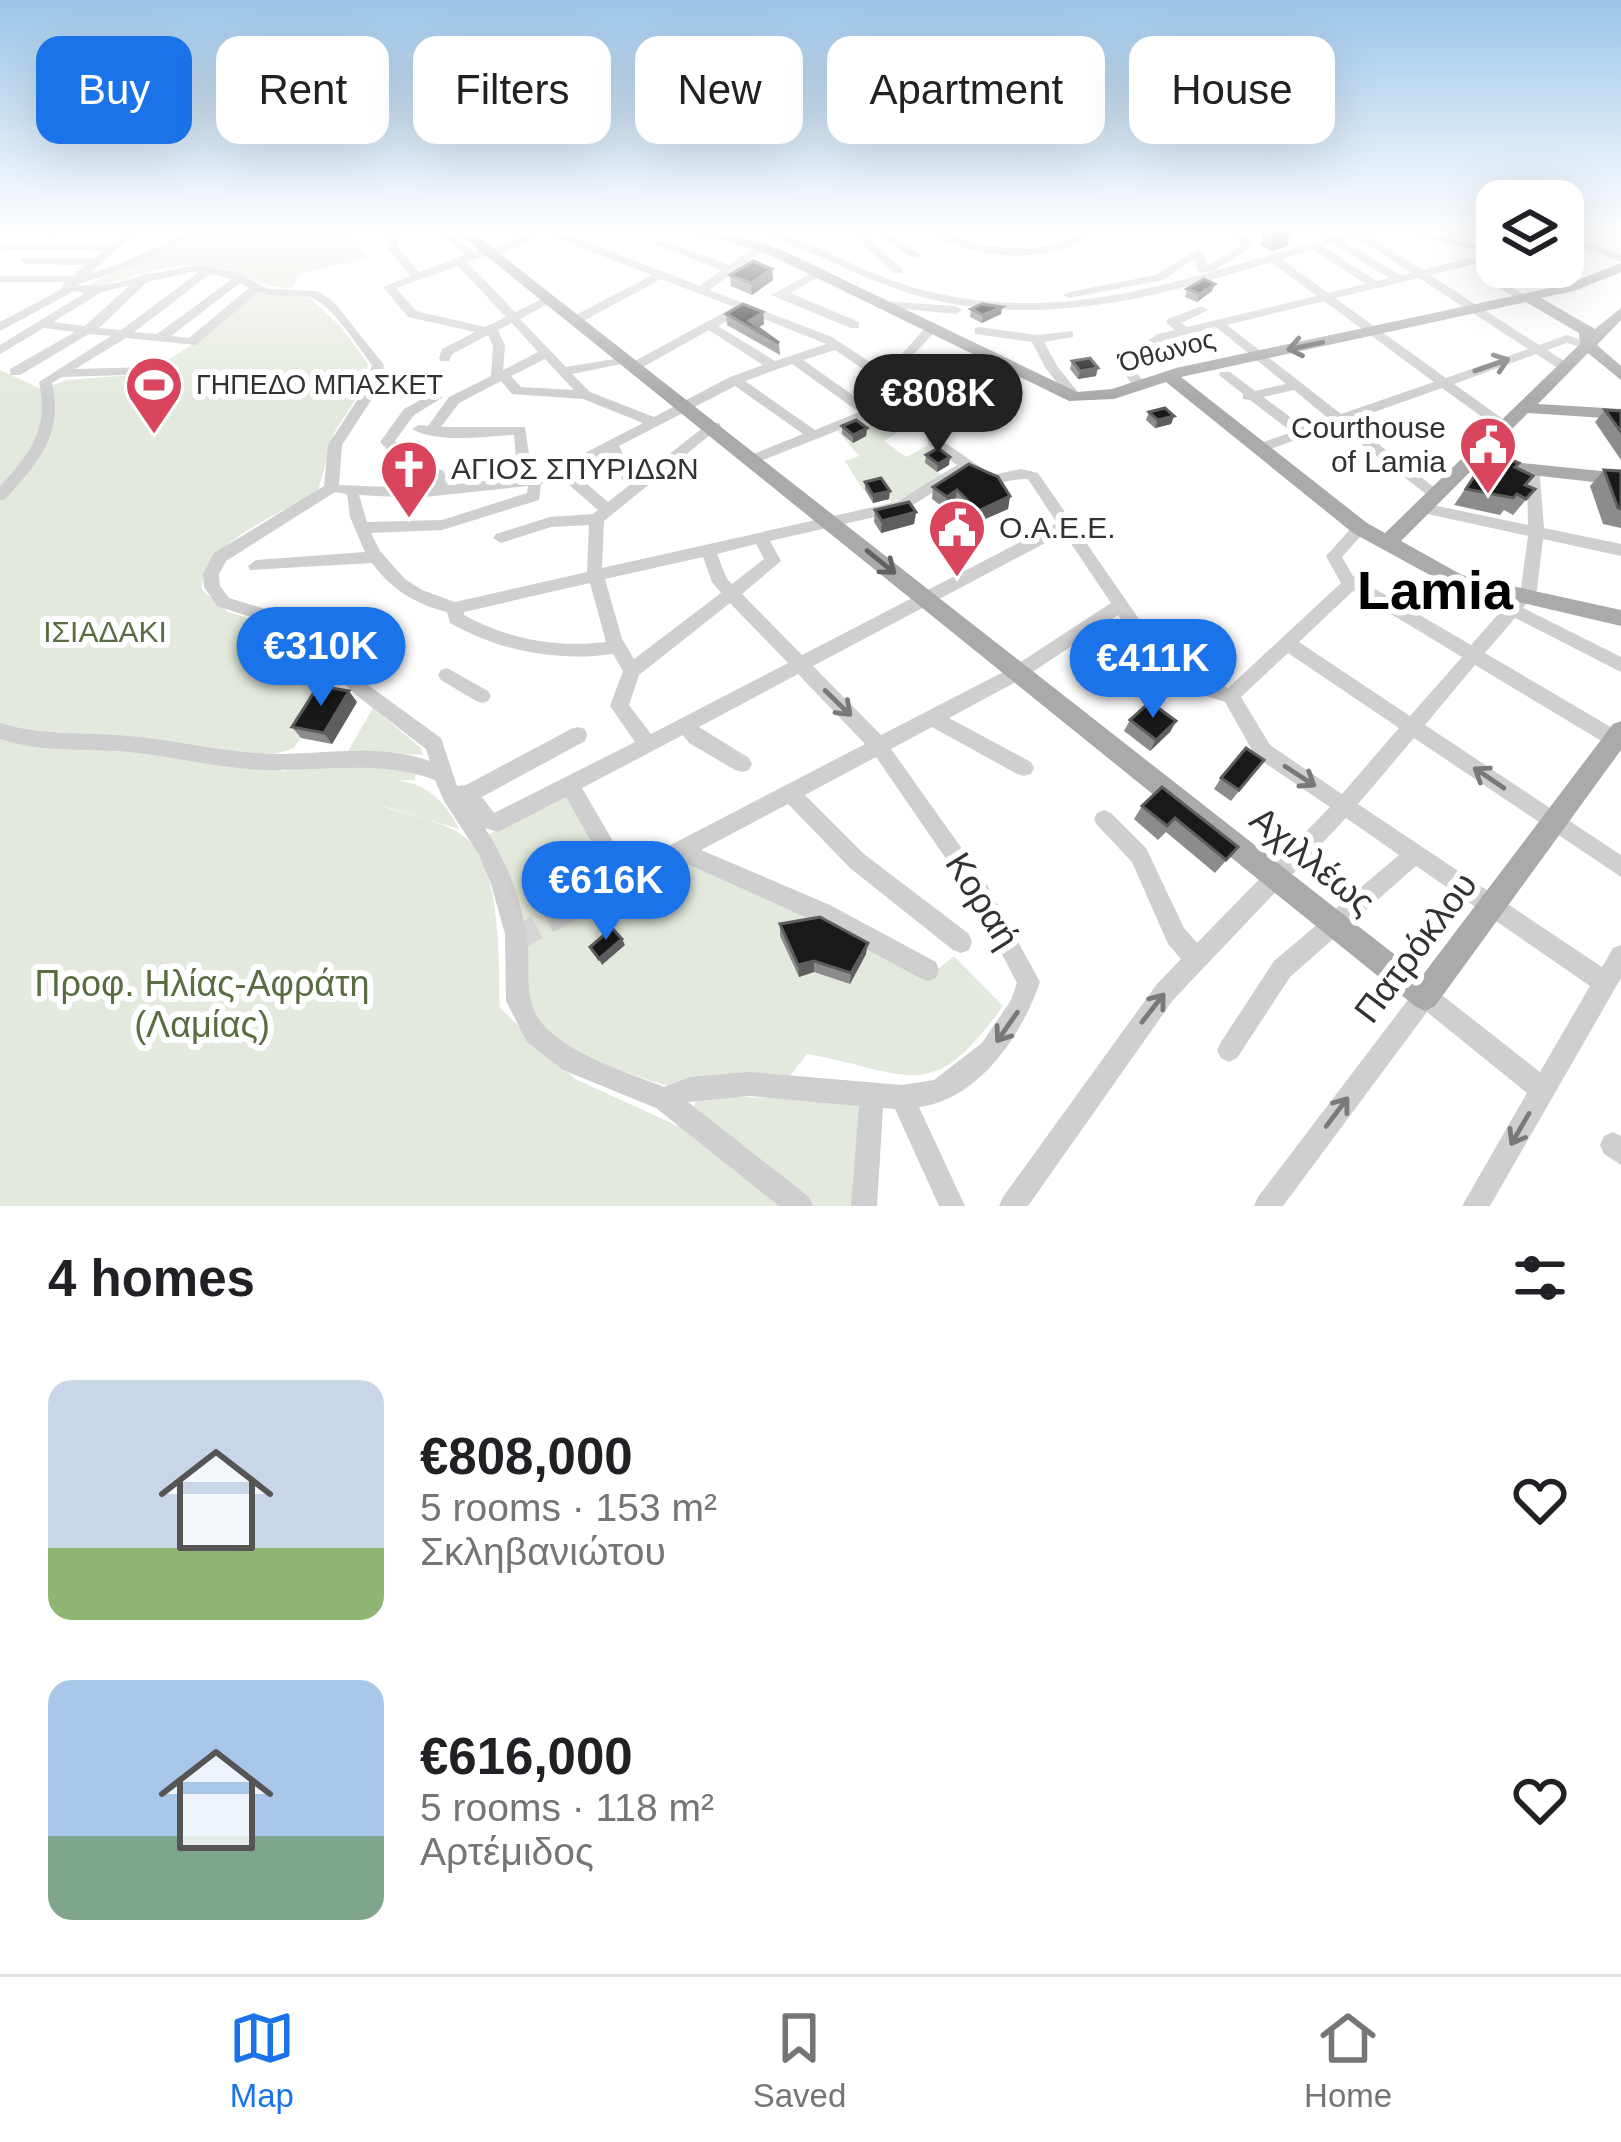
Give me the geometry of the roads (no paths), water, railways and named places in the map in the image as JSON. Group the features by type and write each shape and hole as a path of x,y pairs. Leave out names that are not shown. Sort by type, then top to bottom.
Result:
{"main road":[{"name":"Αχιλλέως","path":"525,285 756,458 831,523 1425,996"},
{"path":"842,285 1075,397"},
{"name":"Όθωνος","path":"1075,397 1114,394 1168,375 1569,288"},
{"path":"1526,298 1591,337 1621,375"},
{"path":"1387,544 1591,337 1620,316"},
{"path":"1168,375 1360,528 1387,544 1457,581 1518,602 1621,618"},
{"path":"1524,408 1621,414"},
{"path":"1485,447 1510,466"},
{"path":"1468,463 1621,479"},
{"name":"Πατρόκλου","path":"1425,996 1619,738"}],"street":[{"path":"0,291 74,285"},
{"path":"0,326 77,285"},
{"path":"0,350 46,325 78,285"},
{"path":"7,369 87,330 139,285"},
{"path":"0,495 43,446 46,384 188,285"},
{"path":"159,339 231,285"},
{"path":"252,285 317,294 377,361 374,383 335,445 331,488"},
{"path":"394,285 389,287 412,314 485,330 499,340"},
{"path":"493,285 509,317 585,395"},
{"path":"574,321 642,285"},
{"path":"693,285 832,343 941,415 946,424 932,439 994,481 1021,473 1037,479 1168,672 1231,696 1259,748 1605,983"},
{"path":"703,289 708,285"},
{"path":"561,372 630,362 793,285"},
{"path":"362,528 442,525 533,489 735,380 832,343 882,306 962,307 900,285"},
{"path":"1069,295 1121,285"},
{"path":"1173,285 1178,288"},
{"path":"1178,288 1182,285"},
{"path":"929,295 1013,309 1070,309 1186,285"},
{"path":"1310,285 1505,427"},
{"path":"1138,382 1119,363 1139,346 1375,285"},
{"path":"1439,285 1565,367"},
{"path":"46,325 192,342 256,288"},
{"path":"1507,288 1526,298"},
{"path":"780,292 855,325"},
{"path":"1251,295 1275,310"},
{"path":"445,358 446,352 485,330 548,300"},
{"path":"943,309 998,334 1037,339 1069,334"},
{"path":"1185,332 1172,322 1202,310"},
{"path":"1219,324 1339,420 1429,502 1621,550"},
{"path":"709,326 772,365"},
{"path":"756,458 915,398 945,382 905,357 931,329"},
{"path":"499,340 524,333"},
{"path":"991,359 998,334"},
{"path":"1263,447 1569,339 1591,337"},
{"path":"1037,339 1051,367 1075,397"},
{"path":"499,340 494,368 500,378 527,394 585,395 652,422"},
{"path":"533,489 524,468 522,433 425,429 454,400 543,355"},
{"path":"793,359 869,413"},
{"path":"7,369 46,384 100,386"},
{"path":"60,373 149,371"},
{"path":"1225,375 1303,433"},
{"path":"735,380 813,435"},
{"path":"1248,396 1297,386"},
{"path":"437,395 409,412 387,442 407,462 439,474 441,491"},
{"path":"501,538 550,522 602,515 715,426"},
{"path":"611,444 628,478"},
{"path":"450,608 598,579 900,506 967,465"},
{"path":"1012,1206 1114,1058 1196,959 1345,805 1532,584 1534,469"},
{"path":"560,471 602,515"},
{"path":"533,489 331,488 224,554 212,567 212,586 226,604 284,619 302,629 362,690 434,744 502,884 516,934 515,989 524,1022 558,1055 664,1099 800,1206"},
{"path":"353,497 373,557 384,573 450,608 472,628 566,650 617,647"},
{"path":"602,515 594,565 617,647 632,670"},
{"path":"0,730 47,742 131,745 270,762 376,757 412,762 495,824 1067,525"},
{"path":"1360,528 1334,556 1340,572 1352,583 1619,738"},
{"path":"648,744 620,706 632,670 772,561 761,539"},
{"name":"Κοραή","path":"664,1099 690,1089 748,1084 902,1096 939,1092 969,1072 1021,1007 1029,982 978,888 878,745 729,591 714,571 709,553"},
{"path":"256,566 309,555 373,557"},
{"path":"1231,696 1352,583"},
{"path":"1518,602 1621,665"},
{"path":"570,785 624,880 1019,672 1121,605"},
{"path":"1287,643 1621,867"},
{"path":"447,675 482,696"},
{"path":"933,718 1024,768"},
{"path":"686,724 696,736 742,764"},
{"path":"452,788 578,735"},
{"path":"790,793 856,861 961,942"},
{"path":"1104,819 1139,855 1178,939 1196,959"},
{"path":"679,850 822,913 928,970"},
{"path":"1229,1050 1282,969 1416,853"},
{"path":"1475,1206 1621,956"},
{"name":"Αχιλλέως","path":"1425,996 1543,1090"},
{"name":"Πατρόκλου","path":"1267,1206 1425,996"},
{"path":"864,1206 872,1094"},
{"path":"902,1096 952,1205"}],"tunnel":[{"path":"516,939 624,880"}],"place":[{"name":"ΓΗΠΕΔΟ ΜΠΑΣΚΕΤ","path":"154,436"},
{"name":"Courthouse of Lamia","path":"1488,496"},
{"name":"ΑΓΙΟΣ ΣΠΥΡΙΔΩΝ","path":"409,520"},
{"name":"Ο.Α.Ε.Ε.","path":"957,579"}],"district":[{"name":"Lamia","path":"1435,590"}],"park label":[{"name":"ΙΣΙΑΔΑΚΙ","path":"105,632"},
{"name":"Προφ. Ηλίας-Αφράτη (Λαμίας)","path":"202,1004"}]}
